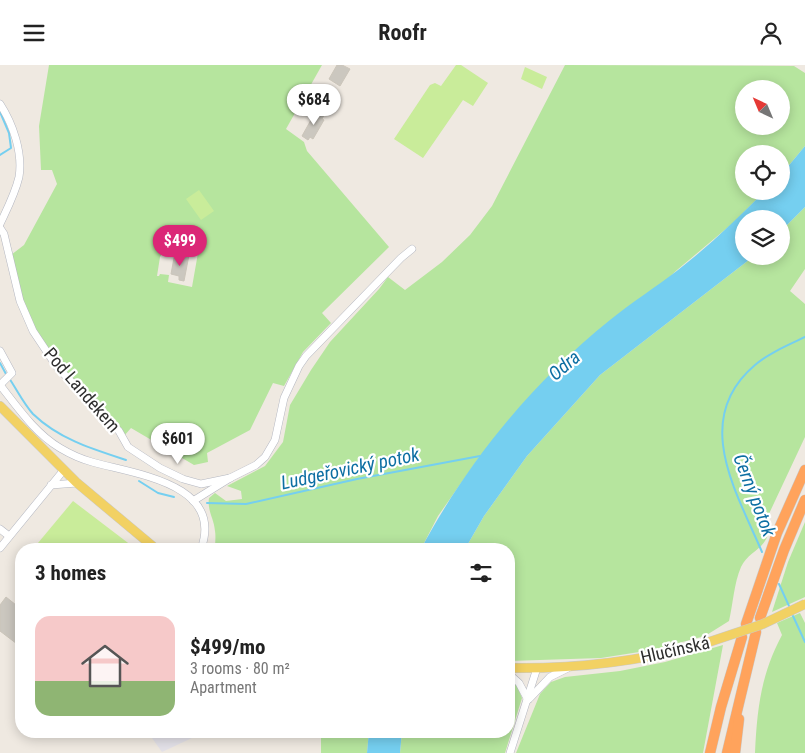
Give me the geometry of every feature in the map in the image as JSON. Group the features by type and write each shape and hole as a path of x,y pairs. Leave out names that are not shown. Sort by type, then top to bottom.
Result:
{"highway":[{"path":"746,624 778,533 805,470"},
{"path":"760,618 784,550 805,499"},
{"path":"727,753 755,635 734,753"},
{"path":"710,753 721,707 742,637"},
{"path":"716,753 732,673"}],"main road":[{"path":"0,406 77,483 149,543"},
{"name":"Hlučínská","path":"515,668 569,667 627,661 697,646 754,627 805,604"}],"street":[{"path":"0,104 11,123 17,149 19,173 14,194 0,226"},
{"name":"Pod Landekem","path":"0,226 4,234 20,301 33,331 57,367 119,431 128,447 160,468 182,479 201,484 230,478"},
{"name":"Pod Landekem","path":"193,501 230,478 256,465 265,457 275,440 284,398 298,366 400,258 412,249"},
{"path":"0,351 12,373 0,385 33,426 60,448 91,462 138,473 165,482 178,489 193,501 204,520 203,543"},
{"path":"0,548 64,471"},
{"path":"51,485 77,483"},
{"path":"0,529 9,536"},
{"path":"528,700 550,677 569,667"},
{"path":"510,753 538,668"},
{"path":"515,679 528,700"}],"shaded area":[{"path":"152,738 192,738 162,752"}],"green space":[{"path":"49,65 322,65 286,129 304,142 307,151 389,247 322,313 331,323 303,352 284,386 273,383 250,430 207,453 208,462 194,465 131,428 124,436 58,365 43,344 27,315 11,255 24,245 57,184 52,170 41,170 39,126","holes":["169,243 188,248 188,251 198,253 192,287 168,282 169,275 160,274 157,276 160,257"]},
{"path":"456,65 461,65 488,83 473,106 463,100 423,158 394,139 430,85 435,83 441,86"},
{"path":"565,65 794,66 805,73 805,146 790,164 790,145 735,145 735,200 756,200 746,210 735,210 735,221 733,223 677,270 480,456 438,516 424,543 215,543 209,498 215,493 226,501 242,499 241,491 227,486 265,466 283,442 290,405 330,342 388,277 405,290 442,262 470,235 492,206"},
{"path":"525,67 547,77 542,89 521,79"},
{"path":"199,190 214,211 201,220 186,199"},
{"path":"805,207 805,269 790,291 805,304 805,437 767,518 768,536 765,542 741,567 735,587 729,621 705,636 652,650 601,658 515,661 515,543 468,543 484,516 527,456 600,375 742,265 790,265 790,222"},
{"path":"73,501 128,543 38,543"},
{"path":"805,522 805,597 772,612 788,562"},
{"path":"800,613 805,623 805,753 755,753 761,692 769,664 782,635 777,623"},
{"path":"723,645 703,753 516,753 540,694 551,682 565,677 620,671 665,662"},
{"path":"515,684 522,698 515,721"},
{"path":"321,738 368,738 367,753 321,753"},
{"path":"401,738 510,738 505,753 400,753"}],"water":[{"path":"805,146 805,207 790,222 790,210 746,210 756,200 790,200 790,164"},
{"name":"Odra","path":"735,220 735,265 742,265 600,375 527,456 484,516 468,543 424,543 439,516 481,454 529,397 582,344 618,313 670,276"},
{"path":"368,738 401,738 400,753 367,753"}],"building":[{"path":"337,65 350,69 340,86 329,79"},
{"path":"316,111 324,115 322,119 324,120 313,139 310,137 308,140 302,136"},
{"path":"183,255 189,255 184,281 179,280 179,276 171,274 174,258 182,259"},
{"path":"6,597 15,604 15,642 0,631 0,605"}],"waterway":[{"name":"Ludgeřovický potok","path":"0,112 9,133 11,148 0,155"},
{"name":"Černý potok","path":"762,552 731,480 722,432 725,408 736,386 755,365 772,353 805,337"},
{"name":"Ludgeřovický potok","path":"0,363 6,374"},
{"name":"Ludgeřovický potok","path":"9,378 33,414 43,423 76,442 126,460"},
{"name":"Ludgeřovický potok","path":"207,503 246,504 357,479 480,456"},
{"name":"Ludgeřovický potok","path":"139,481 158,493 174,497"},
{"name":"Černý potok","path":"779,584 789,606"},
{"name":"Černý potok","path":"793,616 805,642"}]}
